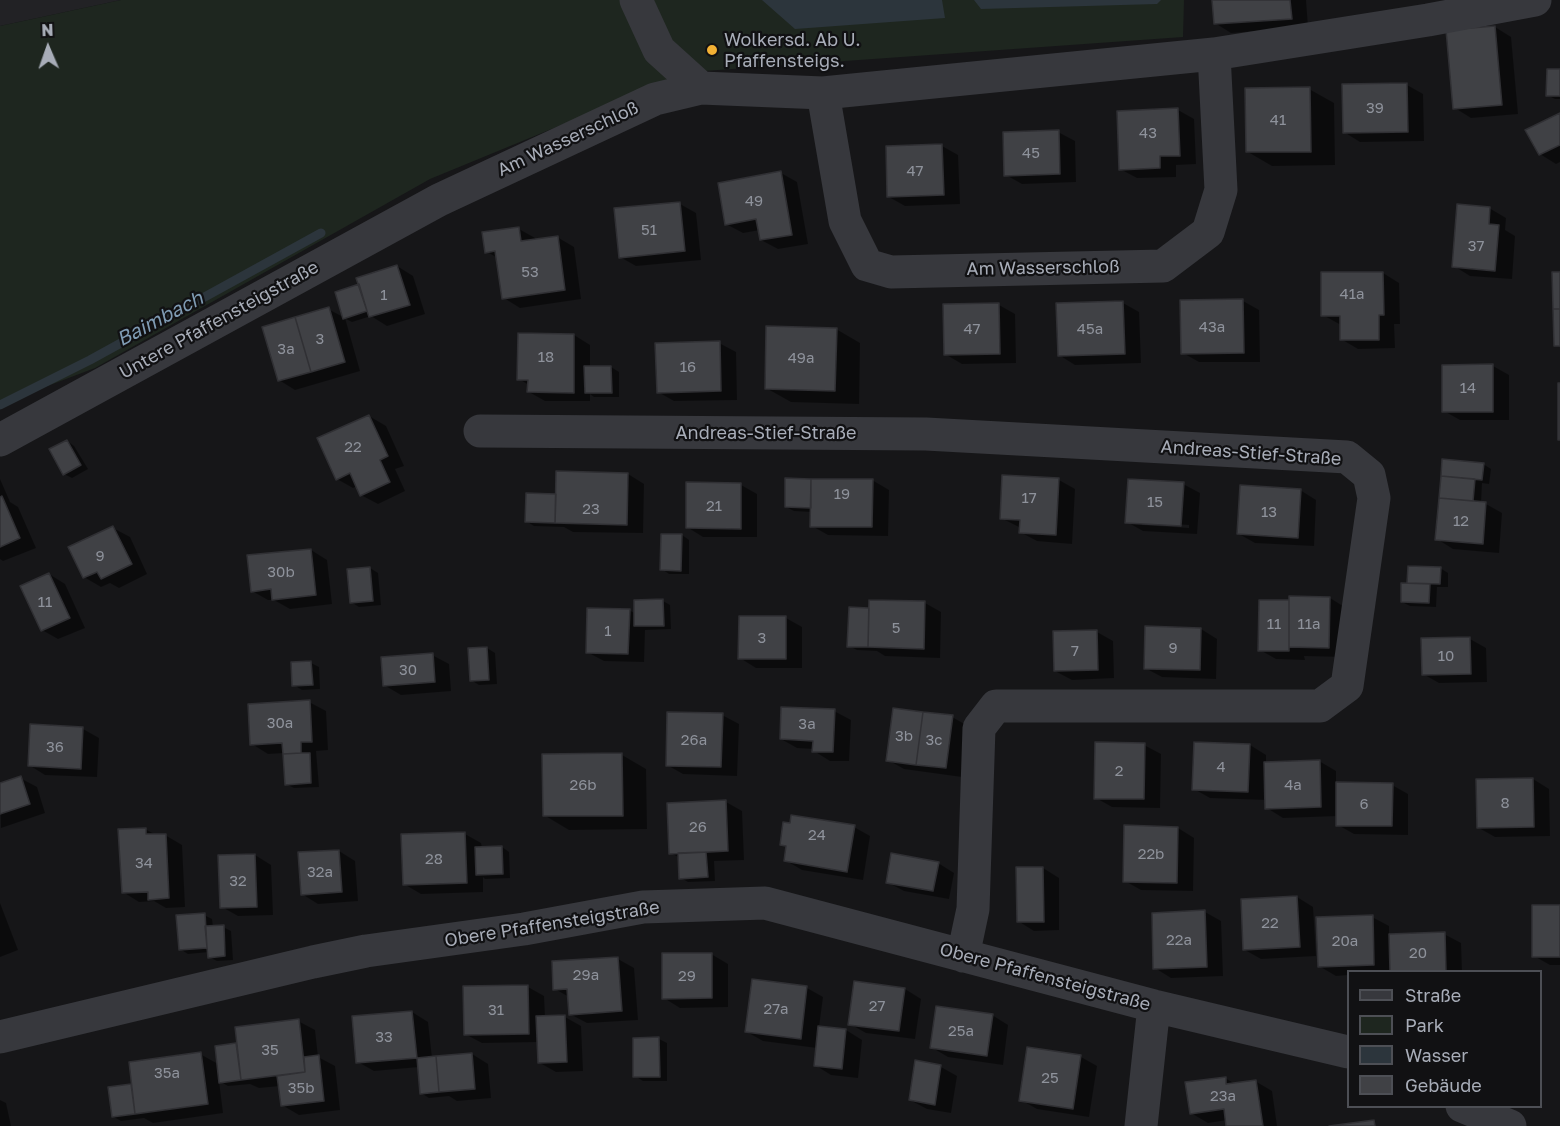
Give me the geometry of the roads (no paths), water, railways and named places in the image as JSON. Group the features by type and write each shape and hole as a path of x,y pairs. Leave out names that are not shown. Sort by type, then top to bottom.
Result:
{"street":[{"path":"636,0 659,50 701,88"},
{"name":"Am Wasserschloß","path":"439,200 655,99 701,88 823,93 1214,54 1428,20 1535,0"},
{"name":"Am Wasserschloß","path":"823,93 845,221 867,265 891,272 1163,266 1208,232 1221,190 1214,54"},
{"name":"Untere Pfaffensteigstraße","path":"0,440 439,200"},
{"name":"Andreas-Stief-Straße","path":"480,431 926,434 1347,457 1369,475 1374,498 1347,686 1320,706 996,706 979,728 973,909 963,956"},
{"name":"Obere Pfaffensteigstraße","path":"0,1037 366,951 524,929 643,907 765,903 1154,1006 1347,1053"},
{"path":"1141,1126 1154,1006"},
{"path":"1465,1108 1510,1126"}],"water":[{"path":"762,0 942,0 945,18 795,29"},
{"path":"974,0 1161,0 1157,4 981,9"}],"waterway":[{"name":"Baimbach","path":"0,405 90,360 321,233"}],"place":[{"name":"Wolkersd. Ab U. Pfaffensteigs.","path":"712,50"}]}
